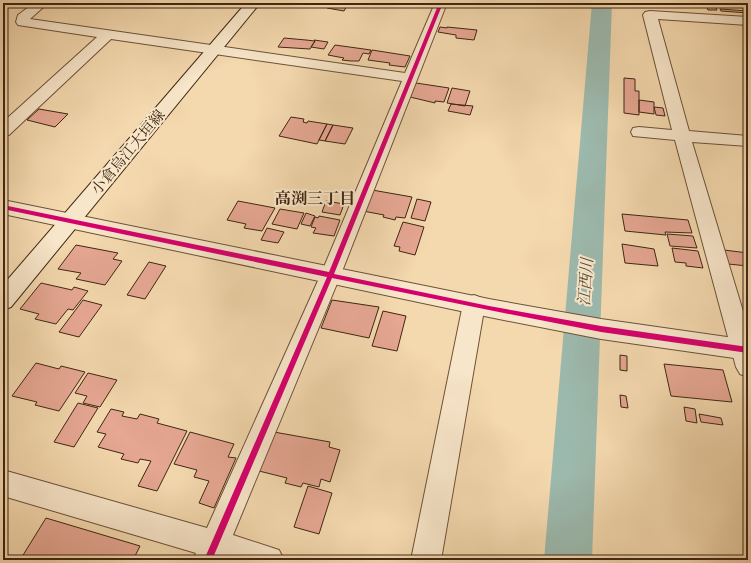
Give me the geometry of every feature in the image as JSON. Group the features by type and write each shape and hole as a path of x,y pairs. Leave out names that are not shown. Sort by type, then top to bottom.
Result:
{"street":[{"path":"42,3 23,18 22,22 214,48 412,78"},
{"name":"小倉烏江大垣線","path":"3,301 253,3"},
{"path":"211,552 331,274 412,78 441,3"},
{"path":"3,207 481,306 746,356 682,135 650,15 748,22"},
{"path":"3,131 109,33"},
{"path":"639,132 748,141"},
{"path":"426,560 481,306"},
{"path":"3,483 211,552 269,560"}],"building":[{"path":"278,3 305,3 302,7"},
{"path":"329,3 326,7 304,4"},
{"path":"331,3 348,4 344,11 327,8"},
{"path":"705,3 713,3 717,10 708,10"},
{"path":"730,3 747,4 748,8 731,7"},
{"path":"720,9 748,11 748,13 721,11"},
{"path":"440,27 477,30 474,40 456,38 456,35 438,32"},
{"path":"284,38 315,41 310,49 278,47"},
{"path":"314,40 328,42 324,49 311,47 315,41"},
{"path":"335,45 371,50 369,54 363,53 359,61 342,60 344,58 328,55"},
{"path":"372,50 410,56 405,67 389,65 390,63 368,60"},
{"path":"624,78 635,79 635,91 639,91 639,115 624,113"},
{"path":"416,83 449,88 444,102 435,101 435,103 410,97"},
{"path":"452,88 470,91 465,106 447,103"},
{"path":"639,100 654,102 654,114 639,112"},
{"path":"451,104 473,106 470,115 448,111"},
{"path":"654,107 663,108 665,116 656,115"},
{"path":"39,109 68,114 55,127 27,120"},
{"path":"291,117 304,119 303,122 307,123 308,121 327,124 317,144 279,136"},
{"path":"327,124 333,125 325,141 319,140"},
{"path":"333,125 353,128 345,144 325,141"},
{"path":"372,190 412,197 405,218 396,217 395,220 383,217 384,215 363,211"},
{"path":"417,199 431,202 425,221 411,218"},
{"path":"238,201 275,208 262,231 244,228 246,224 227,220"},
{"path":"326,201 344,204 340,215 322,212"},
{"path":"280,209 304,213 297,229 272,224"},
{"path":"306,213 315,216 310,226 301,224"},
{"path":"622,214 688,220 692,233 665,232 666,235 625,231"},
{"path":"319,216 340,220 334,236 313,233 316,228 311,227 315,217 318,218"},
{"path":"403,222 424,227 415,255 399,251 400,247 394,246"},
{"path":"267,228 284,232 278,243 261,240"},
{"path":"667,234 693,236 697,248 670,246"},
{"path":"622,244 654,249 658,266 625,263"},
{"path":"76,245 118,253 113,259 122,261 105,285 76,279 81,273 58,269"},
{"path":"672,248 698,251 703,268 686,266 686,263 675,262"},
{"path":"724,250 748,253 748,266 728,264"},
{"path":"149,262 166,266 145,299 127,295"},
{"path":"41,283 72,290 74,287 88,291 73,310 68,309 56,324 35,319 39,314 20,309"},
{"path":"83,300 102,305 79,337 59,332"},
{"path":"332,300 379,307 369,338 321,328"},
{"path":"383,311 406,316 397,351 372,346"},
{"path":"620,355 627,356 627,371 620,370"},
{"path":"36,363 59,369 61,366 85,372 59,411 35,405 37,402 12,396"},
{"path":"664,364 723,370 732,402 671,396"},
{"path":"88,373 117,380 100,407 83,403 87,396 75,393"},
{"path":"620,395 626,396 628,408 621,407"},
{"path":"78,403 98,408 74,447 54,442"},
{"path":"684,407 695,409 697,423 686,421"},
{"path":"111,409 124,412 122,416 137,419 140,414 159,419 157,423 187,431 157,491 138,486 151,461 140,459 138,463 121,459 124,454 98,447 106,434 97,432"},
{"path":"699,414 721,418 723,425 701,422"},
{"path":"190,432 234,444 228,457 236,458 214,508 199,503 209,481 194,477 197,470 174,464"},
{"path":"274,432 330,442 329,447 340,450 330,482 321,479 319,487 303,483 301,487 285,483 287,478 259,471"},
{"path":"308,486 332,493 319,534 294,527"},
{"path":"46,518 140,546 133,560 20,560"}],"waterway":[{"name":"江西川","path":"568,560 602,3"}],"cycle path":[{"path":"208,560 331,274 441,3"},
{"path":"3,207 489,308 601,329 748,350"}],"district":[{"name":"高渕三丁目","path":"315,198"}]}
